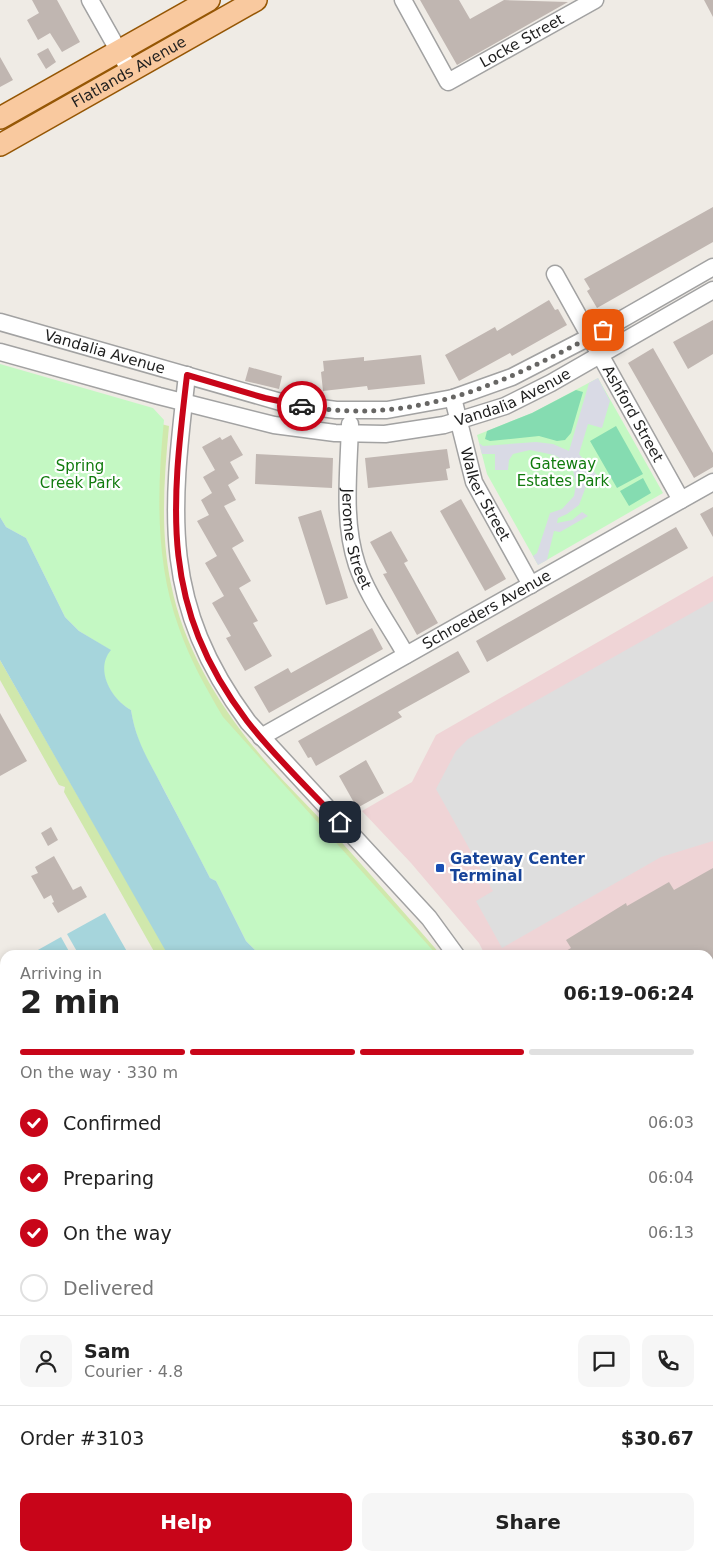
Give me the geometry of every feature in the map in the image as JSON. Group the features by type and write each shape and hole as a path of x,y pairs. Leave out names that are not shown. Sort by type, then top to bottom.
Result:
{"main road":[{"name":"Flatlands Avenue","path":"0,118 209,0"},
{"name":"Flatlands Avenue","path":"0,145 256,0"}],"street":[{"path":"90,0 130,72"},
{"name":"Locke Street","path":"402,0 448,82 595,0"},
{"name":"Vandalia Avenue","path":"0,322 284,403 350,411 410,407 453,398 512,377 713,267"},
{"name":"Ashford Street","path":"555,274 681,500"},
{"name":"Vandalia Avenue","path":"0,352 274,425 350,434 409,432 458,422 490,412 521,399 713,290"},
{"path":"187,375 175,499 176,541 182,582 193,621 216,674 236,706 261,737 429,918 452,950"},
{"name":"Walker Street","path":"453,398 474,482 531,585"},
{"name":"Jerome Street","path":"350,411 349,520 354,553 366,584 406,656"},
{"name":"Schroeders Avenue","path":"261,737 713,482"}],"shaded area":[{"path":"598,378 610,401 602,428 588,424 579,454 605,485 597,487 588,481 579,505 558,518 557,523 572,520 582,512 588,516 560,532 554,531 547,560 538,565 533,556 537,553 550,513 562,509 574,496 576,484 573,470 565,461 554,455 530,450 513,454 509,460 508,470 495,470 495,454 482,454 479,443 483,446 536,442 553,444 569,451 589,383"},
{"path":"713,576 713,950 482,950 479,943 411,863 362,811 412,782 436,735"},
{"path":"713,601 713,841 661,857 502,948 476,901 493,891 436,789 456,751 468,739"}],"green space":[{"name":"Spring Creek Park","path":"0,364 153,408 164,420 159,499 162,551 166,577 171,603 183,640 199,674 223,717 433,950 255,950 246,941 216,881 210,878 143,751 131,710 117,699 107,683 104,675 104,666 105,658 110,650 79,631 65,617 26,538 6,527 0,517"},
{"name":"Gateway Estates Park","path":"598,378 663,493 538,565 487,474 477,435 532,413"},
{"path":"576,390 583,392 571,433 565,440 557,441 539,436 490,441 485,439 487,431 532,413"},
{"path":"161,424 169,426 164,525 171,584 185,633 208,680 252,745 437,950 429,950 238,739 207,696 175,626 160,567 157,516"},
{"path":"616,426 643,474 617,488 590,441"},
{"path":"643,478 651,493 629,506 620,491"},
{"path":"0,660 166,950 153,950 64,792 65,787 59,785 0,680"}],"water":[{"path":"0,517 6,527 26,538 65,617 79,631 111,650 104,666 108,684 117,699 131,710 136,733 149,762 210,878 216,881 246,941 255,950 165,950 0,660"},
{"path":"105,913 126,950 76,950 67,934"},
{"path":"61,937 68,950 38,950"}],"building":[{"path":"32,0 57,0 80,42 62,52 50,33 38,40 27,20 39,13"},
{"path":"420,0 459,0 470,19 504,0 568,2 457,65"},
{"path":"704,0 713,0 713,17"},
{"path":"48,48 56,62 46,69 37,54"},
{"path":"0,57 13,80 0,87"},
{"path":"713,207 713,242 597,308 587,291 590,289 584,279"},
{"path":"549,300 555,310 558,309 567,325 512,356 510,353 459,381 445,355 495,327 497,331"},
{"path":"713,320 713,354 688,369 673,342"},
{"path":"653,348 713,453 713,467 694,478 628,363"},
{"path":"421,355 425,384 368,390 367,386 323,391 321,372 324,371 323,361 364,357 364,361"},
{"path":"249,367 282,376 279,389 245,381"},
{"path":"231,435 243,455 230,462 239,478 228,485 236,500 224,506 244,541 232,548 251,581 239,588 258,621 253,623 272,656 245,671 226,638 231,636 212,603 224,596 205,563 217,556 197,521 209,515 201,500 212,493 203,477 215,470 202,447 220,437 222,440"},
{"path":"447,449 450,468 446,469 448,480 368,488 365,458"},
{"path":"256,454 333,458 332,488 255,484"},
{"path":"461,499 506,579 485,591 440,511"},
{"path":"713,507 713,537 700,514"},
{"path":"321,510 348,598 326,605 298,517"},
{"path":"676,527 688,548 487,662 476,641"},
{"path":"391,531 408,561 404,563 438,623 417,635 383,574 387,573 370,542"},
{"path":"372,628 383,649 269,713 254,687 288,668 291,673"},
{"path":"458,651 470,672 398,712 402,717 316,766 311,757 308,758 298,741"},
{"path":"0,713 27,761 0,776"},
{"path":"366,760 384,793 357,808 339,776"},
{"path":"51,827 58,840 48,846 41,833"},
{"path":"54,856 73,890 81,886 87,897 58,913 52,903 54,902 51,895 44,899 31,876 38,873 35,867"},
{"path":"713,868 713,950 568,950 571,948 566,940 626,903 627,906 669,882 674,890"}],"way so far":[{"path":"302,406 350,411 387,410 453,398 512,377 603,330"}],"place":[{"name":"Gateway Center Terminal","path":"440,868"}],"route":[{"path":"302,406 205,382 187,375 175,499 176,541 186,600 199,639 216,674 248,722 340,822"}]}
